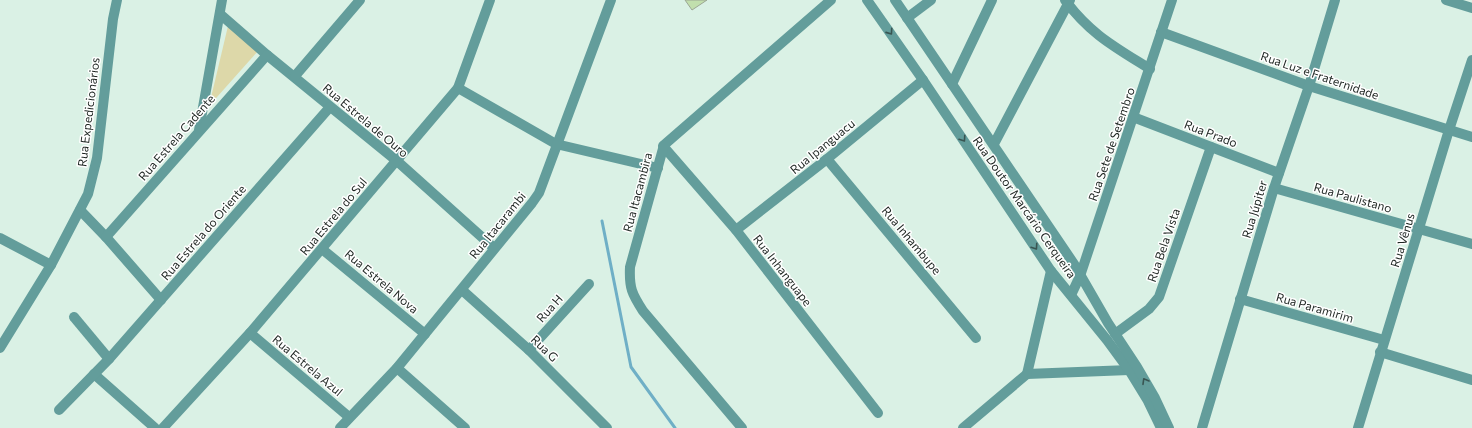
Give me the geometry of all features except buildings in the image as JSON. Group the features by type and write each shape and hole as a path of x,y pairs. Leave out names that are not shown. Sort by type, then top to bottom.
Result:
{"street":[{"name":"Rua Expedicionários","path":"0,348 2,337 51,265 88,194 97,158 113,19 117,0"},
{"path":"199,130 222,0"},
{"path":"295,76 360,0"},
{"name":"Rua Estrela do Sul","path":"163,428 250,333 458,88 490,0"},
{"name":"Rua Itacarambi","path":"340,428 397,368 462,290 494,248 523,216 539,193 556,144 612,0"},
{"name":"Rua Itacambira","path":"742,428 643,311 632,294 629,280 630,267 663,146 831,0"},
{"name":"Rua Doutor Marcário Cerqueira","path":"868,0 1051,271 1129,370 1148,401 1161,428"},
{"name":"Rua Doutor Marcário Cerqueira","path":"894,0 994,144 1080,276 1137,367 1155,398 1169,428"},
{"path":"907,18 931,0"},
{"path":"952,84 992,0"},
{"name":"Rua Sete de Setembro","path":"1071,295 1080,276 1172,0"},
{"name":"Rua Júpiter","path":"1202,428 1274,188 1309,86 1334,0"},
{"path":"1446,0 1472,8"},
{"path":"994,144 1068,1 1091,30 1150,68"},
{"name":"Rua Estrela de Ouro","path":"220,14 267,55 295,76 330,107 397,161 494,248"},
{"name":"Rua Luz e Fraternidade","path":"1161,32 1309,86 1472,137"},
{"name":"Rua Estrela Cadente","path":"106,237 199,130 267,55"},
{"name":"Rua Vênus","path":"1358,428 1380,352 1472,60"},
{"name":"Rua Ipanguacu","path":"736,230 827,159 923,80"},
{"path":"458,88 556,144 658,168"},
{"name":"Rua Estrela do Oriente","path":"59,410 109,359 330,107"},
{"name":"Rua Prado","path":"1133,117 1279,173"},
{"name":"Rua Inhanguape","path":"663,146 736,230 878,413"},
{"name":"Rua Bela Vista","path":"1115,334 1149,309 1159,297 1211,147"},
{"name":"Rua Inhambupe","path":"827,159 976,338"},
{"name":"Rua Paulistano","path":"1274,188 1472,244"},
{"path":"80,210 106,237 161,300"},
{"path":"0,238 51,265"},
{"name":"Rua Estrela Nova","path":"322,249 425,334"},
{"path":"964,428 1027,374 1051,271"},
{"name":"Rua H","path":"529,350 589,284"},
{"name":"Rua G","path":"462,290 529,350 607,428"},
{"name":"Rua Paramirim","path":"1240,299 1384,340"},
{"path":"74,317 109,359"},
{"name":"Rua Estrela Azul","path":"250,333 349,417"},
{"path":"1380,352 1472,380"},
{"path":"397,368 465,428"},
{"path":"1027,374 1129,370"},
{"path":"94,374 155,428"}],"shaded area":[{"path":"228,26 259,50 209,106"}],"waterway":[{"path":"602,221 631,367 675,428"}]}
